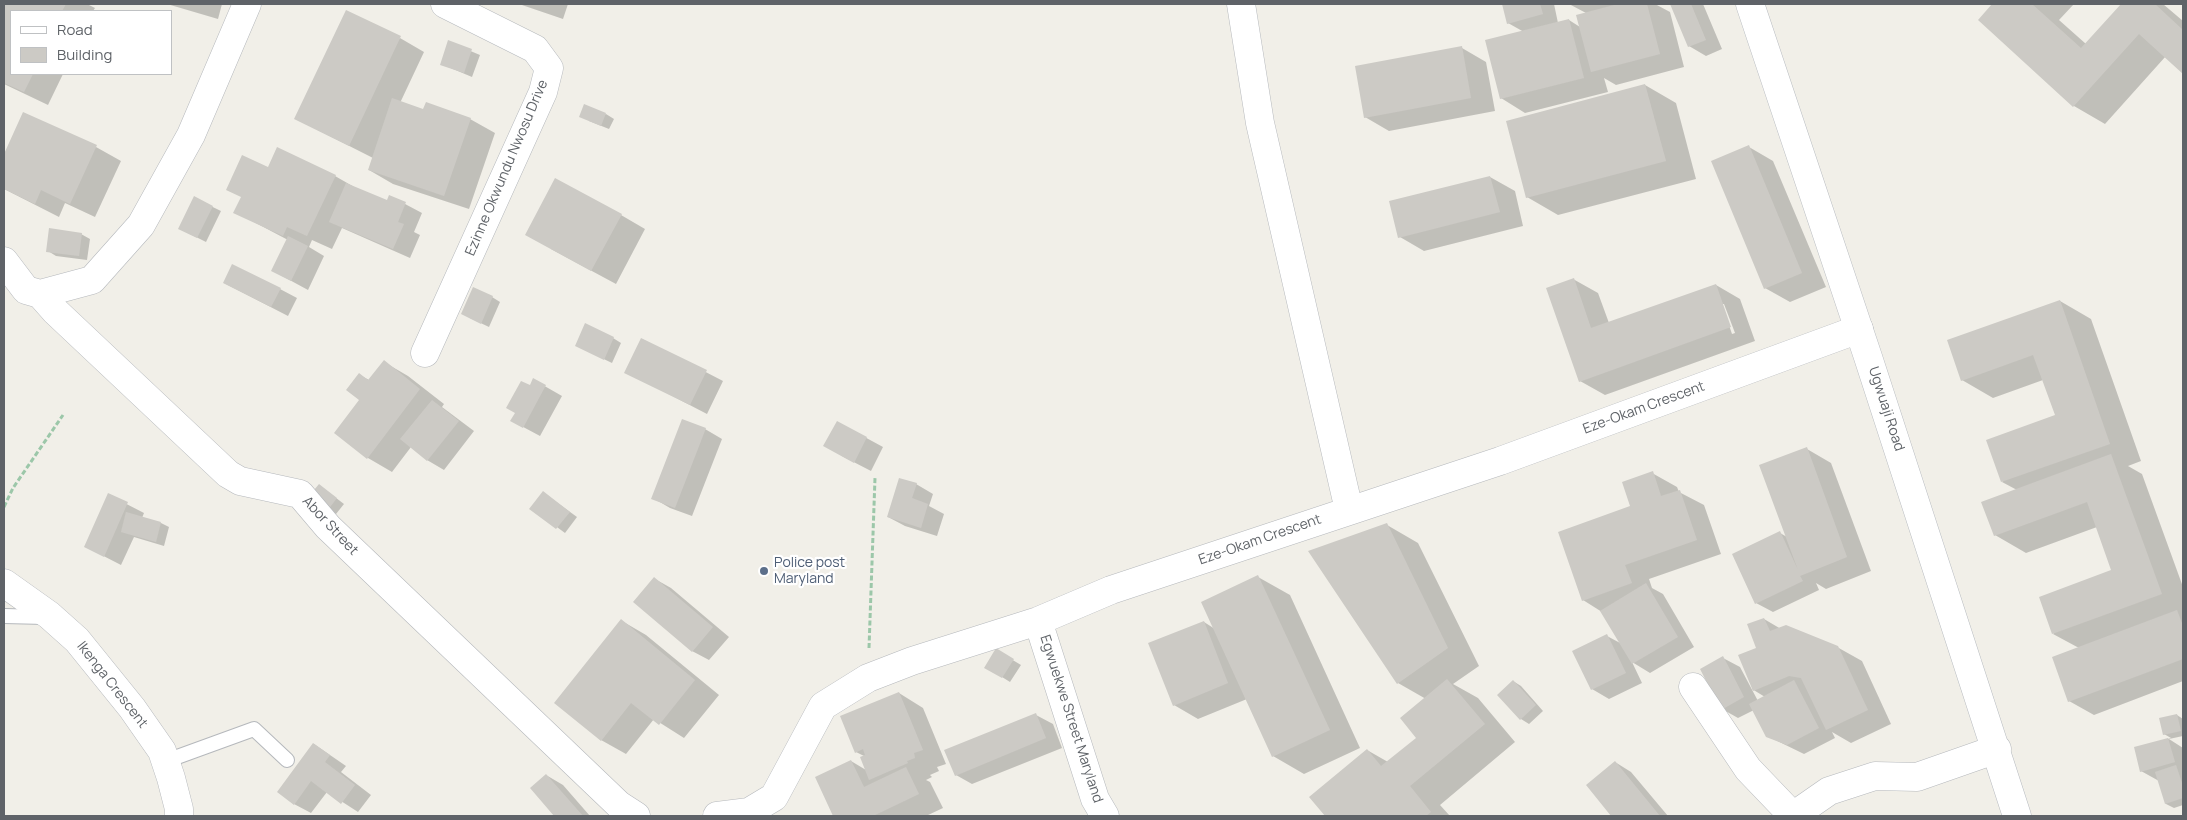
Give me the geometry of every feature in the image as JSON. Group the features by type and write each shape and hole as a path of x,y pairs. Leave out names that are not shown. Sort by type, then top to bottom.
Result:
{"street":[{"path":"40,294 92,280 141,225 191,135 247,4"},
{"name":"Ezinne Okwundu Nwosu Drive","path":"425,353 543,92 549,68 535,49 445,4"},
{"path":"1241,4 1260,123 1348,510"},
{"name":"Ugwuaji Road","path":"1750,4 1859,329 2018,816"},
{"name":"Abor Street","path":"4,261 26,290 40,294 55,311 228,474 240,481 300,494 328,527 621,813"},
{"name":"Eze-Okam Crescent","path":"717,816 749,812 774,797 823,706 868,678 912,661 1038,621 1111,590 1500,461 1859,329"},
{"name":"Ikenga Crescent","path":"4,582 78,640 146,726 166,761 179,809 179,816"},
{"name":"Egwuekwe Street Maryland","path":"1038,621 1095,799 1105,816"},
{"path":"1693,687 1748,769 1793,816 1829,791 1875,776 1917,777 1997,749"}],"lane":[{"path":"4,616 51,617"},
{"path":"166,761 254,729 287,760"}],"path":[{"path":"4,507 14,488 63,415"},
{"path":"868,678 875,478"}],"building":[{"path":"4,4 66,4 63,10 10,10 10,75 32,75 24,92 4,83"},
{"path":"1502,4 1540,4 1543,14 1507,24"},
{"path":"1618,4 1647,4 1660,54 1591,72 1576,15"},
{"path":"1670,4 1691,4 1706,40 1688,47"},
{"path":"1992,4 2032,4 2081,48 2121,4 2155,4 2183,30 2183,74 2139,34 2073,107 1978,20"},
{"path":"346,10 401,36 349,146 294,119"},
{"path":"1569,19 1584,78 1500,99 1485,40"},
{"path":"448,40 472,49 464,73 440,65"},
{"path":"1462,46 1471,98 1364,118 1355,66"},
{"path":"1645,84 1666,161 1526,198 1506,121"},
{"path":"392,98 423,109 426,102 471,118 444,196 368,170"},
{"path":"584,104 606,113 601,126 579,117"},
{"path":"23,112 97,145 70,204 41,190 35,204 4,189 4,154"},
{"path":"1749,145 1802,273 1764,289 1711,161"},
{"path":"277,147 336,175 307,236 287,227 283,236 233,213 241,197 226,190 242,155 268,167"},
{"path":"1490,176 1500,212 1398,238 1389,201"},
{"path":"555,178 622,214 591,271 525,235"},
{"path":"346,183 387,200 389,195 406,202 398,222 404,224 393,249 329,222"},
{"path":"194,196 213,206 197,238 178,229"},
{"path":"49,228 82,233 79,256 46,252"},
{"path":"288,236 308,246 291,281 271,271"},
{"path":"232,264 281,288 271,307 223,283"},
{"path":"1574,278 1591,328 1716,284 1731,327 1579,382 1546,288"},
{"path":"473,287 493,296 481,324 461,314"},
{"path":"2060,300 2110,444 2001,482 1986,440 2055,415 2033,355 1961,381 1947,340"},
{"path":"585,323 614,337 604,360 575,346"},
{"path":"641,338 707,370 690,405 624,373"},
{"path":"384,360 420,389 367,459 334,433 359,400 346,390 359,373 368,380"},
{"path":"533,378 546,385 523,428 510,421 515,413 506,408 521,381 530,385"},
{"path":"432,400 459,421 427,461 400,439"},
{"path":"682,419 706,428 675,508 651,499"},
{"path":"837,421 867,437 854,463 823,446"},
{"path":"1807,447 1847,557 1800,576 1803,581 1755,604 1732,554 1780,531 1798,570 1759,465"},
{"path":"2111,454 2162,594 2052,634 2039,597 2111,570 2087,502 1994,536 1981,502"},
{"path":"1653,471 1661,496 1680,490 1697,540 1625,565 1632,583 1582,601 1558,532 1630,506 1622,482"},
{"path":"899,478 917,483 912,498 928,504 921,528 887,517"},
{"path":"319,484 337,498 327,511 309,496"},
{"path":"543,491 570,512 556,529 529,509"},
{"path":"108,493 128,502 104,557 84,547"},
{"path":"126,512 161,522 156,542 121,532"},
{"path":"1387,523 1448,648 1397,684 1308,551"},
{"path":"1258,575 1330,730 1272,757 1201,602"},
{"path":"654,577 713,627 692,652 633,602"},
{"path":"1646,583 1678,637 1632,664 1600,611"},
{"path":"2177,610 2183,626 2183,659 2068,702 2052,657"},
{"path":"1764,618 1770,631 1786,625 1838,646 1868,710 1826,730 1801,678 1789,676 1753,691 1738,655 1756,648 1747,624"},
{"path":"621,619 695,680 659,725 631,703 601,741 554,703"},
{"path":"1204,621 1228,683 1173,706 1148,643"},
{"path":"1607,634 1626,673 1591,690 1572,651"},
{"path":"996,648 1014,659 1002,678 984,668"},
{"path":"1723,656 1744,697 1721,710 1700,669"},
{"path":"1447,679 1485,724 1410,786 1431,812 1426,816 1325,816 1309,797 1367,749 1381,766 1416,738 1400,718"},
{"path":"1513,680 1536,705 1520,720 1497,695"},
{"path":"1794,680 1819,728 1787,745 1766,737 1749,704"},
{"path":"899,692 923,750 914,753 915,758 907,761 908,763 869,780 860,757 865,755 863,749 855,753 840,716"},
{"path":"1036,713 1046,738 955,776 944,750"},
{"path":"2177,714 2181,731 2163,735 2159,718"},
{"path":"2168,738 2175,762 2140,772 2134,747"},
{"path":"313,743 330,755 325,762 355,785 341,804 311,781 294,805 277,792"},
{"path":"851,760 864,787 906,767 919,794 873,816 833,816 815,777"},
{"path":"1615,761 1660,816 1611,816 1586,785"},
{"path":"2176,765 2183,786 2183,798 2165,804 2155,772"},
{"path":"546,774 583,816 554,816 530,788"}],"place":[{"name":"Police post Maryland","path":"764,571"}]}
